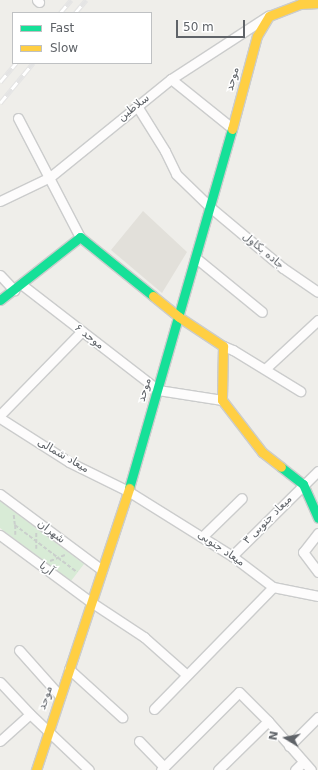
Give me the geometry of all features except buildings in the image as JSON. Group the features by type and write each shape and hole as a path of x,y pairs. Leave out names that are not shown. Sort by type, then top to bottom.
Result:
{"street":[{"path":"269,16 300,4 318,3"},
{"name":"سلاطین","path":"0,201 50,177 171,79 269,16"},
{"name":"موحد","path":"38,769 48,731 128,490 158,390 257,36 269,16"},
{"path":"171,79 232,128"},
{"name":"جاده بکاول","path":"137,106 165,151 176,174 210,207 283,268 318,292"},
{"path":"18,118 80,237 179,316 223,346 233,350 247,360 265,369 300,391"},
{"path":"0,300 80,237"},
{"path":"196,258 262,312"},
{"path":"0,276 14,290"},
{"name":"موحد ۶","path":"21,284 158,390"},
{"path":"265,369 318,320"},
{"path":"0,417 82,331"},
{"path":"223,346 222,400 262,452 304,484 318,518"},
{"path":"158,390 222,400"},
{"name":"میعاد شمالی","path":"0,417 69,462 128,490"},
{"name":"میعاد جنوبی ۳","path":"232,556 318,471"},
{"name":"میعاد جنوبی","path":"128,490 232,556 273,587 318,596"},
{"name":"شهران","path":"0,494 102,570"},
{"path":"202,536 242,498"},
{"path":"318,532 303,552 318,572"},
{"name":"آریا","path":"0,535 91,602 144,637 187,675"},
{"path":"154,709 273,587"},
{"path":"19,650 60,696"},
{"path":"69,669 122,717"},
{"path":"0,682 30,714 90,770"},
{"path":"139,741 163,768 239,692 268,721 303,762 312,770"},
{"path":"0,741 30,714"},
{"path":"289,746 318,717"},
{"path":"218,770 268,721"},
{"path":"295,770 303,762"}],"path":[{"path":"14,504 15,525 77,572"},
{"path":"35,520 38,563 58,558 75,550"}],"shaded area":[{"path":"143,211 187,252 162,293 111,250"}],"green space":[{"path":"0,501 84,564 71,581 0,528"}],"railway":[{"path":"61,12 71,0"},
{"path":"76,12 86,0"},
{"path":"0,82 15,64"},
{"path":"0,103 32,64"}],"traffic: fast":[{"path":"129,488 232,129"},
{"path":"0,300 80,237 153,296"},
{"path":"281,467 303,484 318,518"}],"traffic: slow":[{"path":"232,129 257,36 269,16 300,4 318,3"},
{"path":"153,296 179,317 223,346 222,400 262,452 281,467"},
{"path":"36,770 129,488"}]}
